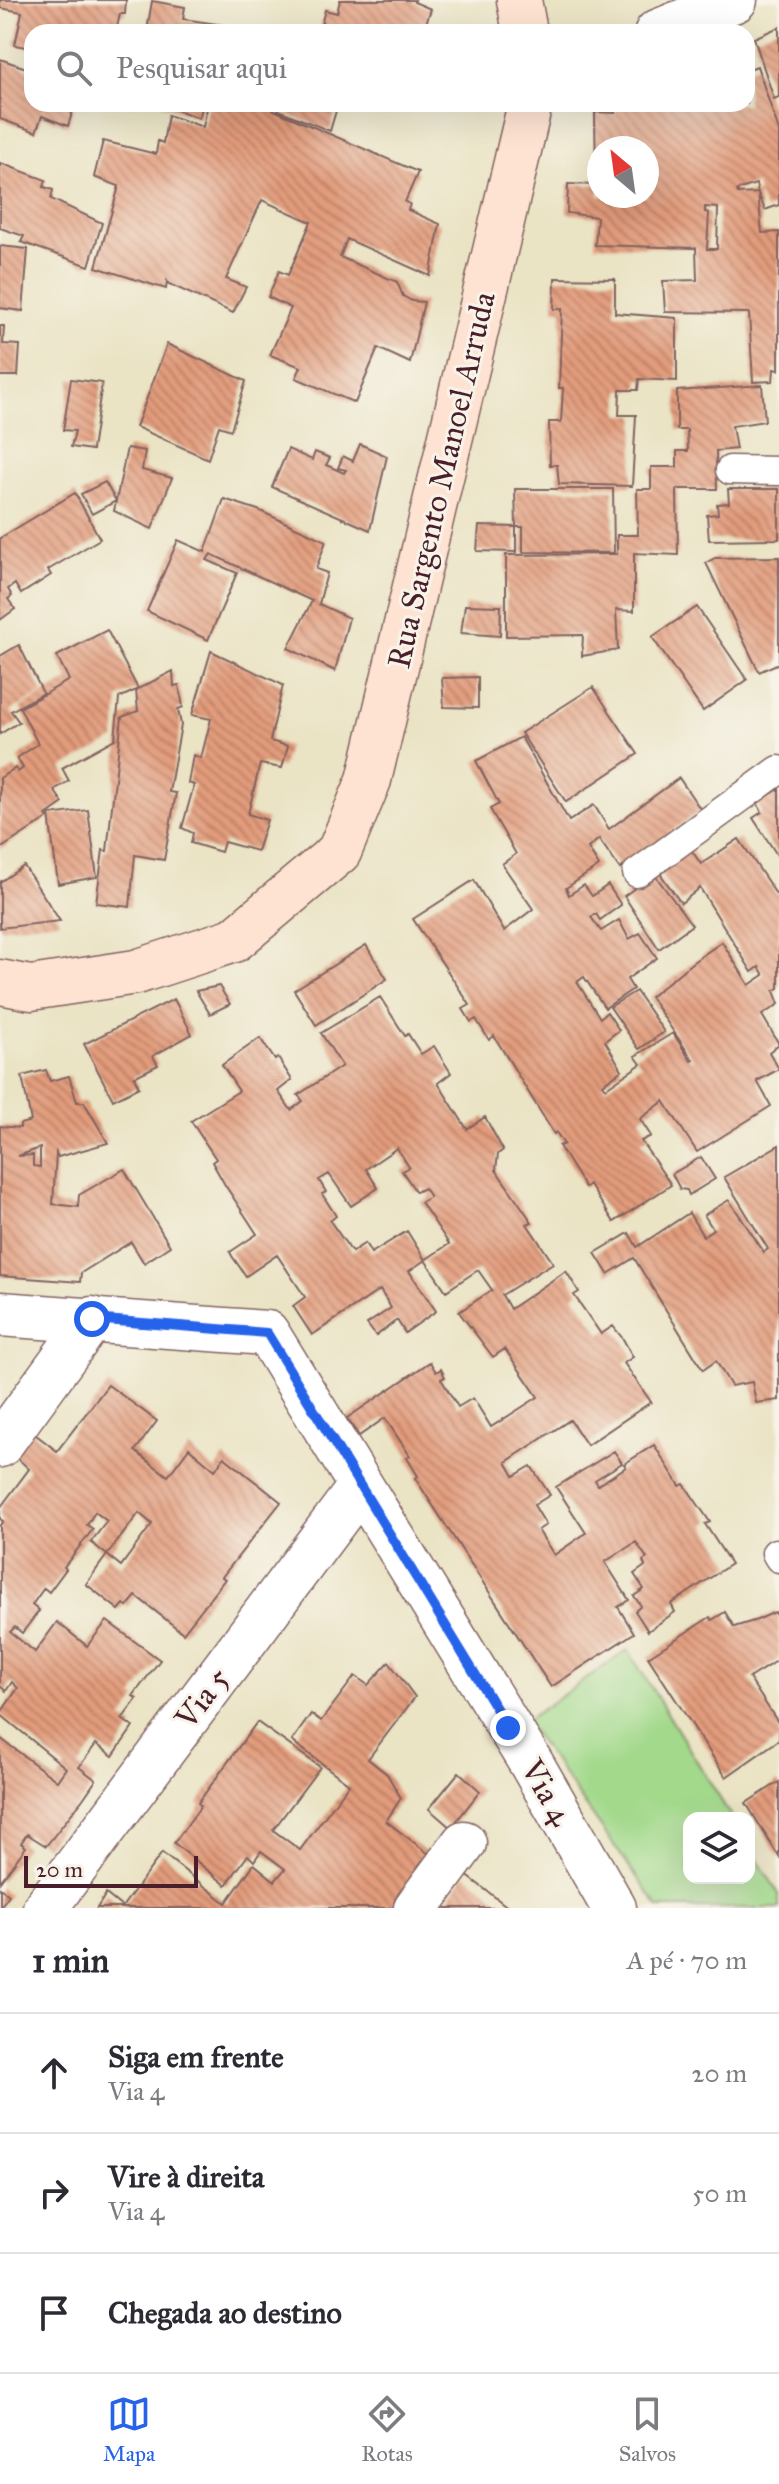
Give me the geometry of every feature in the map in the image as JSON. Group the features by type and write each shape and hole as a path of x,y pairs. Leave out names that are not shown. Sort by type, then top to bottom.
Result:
{"street":[{"path":"519,0 524,24"},
{"path":"676,24 735,0"},
{"name":"Rua Sargento Manoel Arruda","path":"0,982 31,988 136,972 234,940 339,852 369,780 528,112"},
{"name":"Via 4","path":"0,1314 267,1333 531,1763 614,1908"},
{"path":"0,1445 92,1319"},
{"name":"Via 5","path":"45,1908 360,1487"},
{"path":"416,1908 464,1843"}],"lane":[{"path":"730,470 779,471"},
{"path":"637,873 779,770"}],"green space":[{"path":"628,1650 728,1812 683,1812 683,1884 755,1884 755,1856 779,1894 779,1908 659,1908 525,1721"}],"building":[{"path":"0,0 126,0 125,14 120,14 118,24 24,24 24,47 15,45 22,12 0,8"},
{"path":"340,0 415,0 431,9 426,24 321,24 325,10 337,13"},
{"path":"152,1 185,7 183,19 217,24 148,24"},
{"path":"779,27 779,97 774,99 755,41 755,38"},
{"path":"0,59 24,67 24,112 72,112 68,126 42,116 36,132 0,119"},
{"path":"757,66 779,131 779,205 765,210 758,193 762,233 779,232 779,370 774,369 773,381 753,382 749,313 665,312 663,281 697,280 696,248 595,245 597,217 567,213 568,184 587,185 587,208 659,208 659,136 595,136 595,112 755,112","holes":["756,184 758,193 738,194 737,190","705,207 718,208 717,249 707,249 709,213 705,212"]},
{"path":"183,112 201,112 199,118"},
{"path":"206,112 279,112 418,172 405,202 410,204 408,210 440,224 430,276 347,239 340,257 397,282 403,296 424,302 410,363 378,348 355,403 296,378 301,367 270,355 291,308 268,297 279,271 288,275 311,222 262,200 226,279 246,287 233,313 167,281 166,289 96,267 119,186 94,177 103,141 156,154 158,141 163,143 168,115 203,127"},
{"path":"283,112 336,112 330,131"},
{"path":"0,163 46,180 44,187 53,190 51,199 102,223 89,266 21,242 24,236 0,228"},
{"path":"0,246 28,249 23,311 0,308"},
{"path":"555,278 615,279 615,313 677,318 677,381 639,379 638,390 620,390 619,415 636,415 632,486 559,484 557,465 550,465 549,422 561,422 563,388 559,388 562,309 554,309"},
{"path":"0,326 4,326 3,344 20,345 18,376 0,376"},
{"path":"167,344 246,381 231,430 219,426 208,459 136,427"},
{"path":"71,379 102,383 92,450 71,447 75,431 63,430"},
{"path":"762,385 765,421 732,426 736,449 716,451 717,489 677,489 678,555 634,553 634,611 616,610 618,650 582,656 583,635 506,636 506,555 617,554 617,535 638,535 637,489 651,489 651,467 677,467 677,451 688,451 687,430 677,430 677,391"},
{"path":"360,444 387,456 370,530 272,487 288,449 312,460 315,452 330,458 326,465 344,473 346,470 338,468 343,456 353,461"},
{"path":"127,448 145,451 142,470 172,478 152,529 114,511"},
{"path":"105,482 116,501 92,514 81,494"},
{"path":"515,489 613,489 614,553 523,552 523,527 516,527"},
{"path":"728,489 779,489 779,539 709,540 707,515 718,514 717,504 729,503"},
{"path":"75,493 100,539 48,570 51,575 21,594 15,584 8,589 12,596 8,599 15,609 0,620 0,538"},
{"path":"224,499 258,510 326,541 316,569 327,573 319,604 349,618 335,671 288,648 312,601 211,554 207,560 237,573 208,640 147,611 178,540 205,552"},
{"path":"479,526 516,527 516,552 477,551"},
{"path":"779,557 779,663 759,672 706,563 715,558"},
{"path":"465,605 501,606 500,636 461,633"},
{"path":"697,607 747,680 703,711 652,637"},
{"path":"107,630 138,689 173,671 174,686 179,685 183,707 178,709 181,725 169,792 176,793 164,860 135,855 130,907 96,903 103,850 107,851 122,717 138,711 136,690 119,698 115,739 62,768 69,781 54,790 63,803 46,815 48,818 0,849 0,778 15,768 18,772 23,768 17,758 38,744 20,708 69,680 57,656"},
{"path":"19,645 43,693 11,711 19,722 0,734 0,656"},
{"path":"211,651 283,685 270,741 288,746 282,768 260,764 248,814 267,820 257,851 224,842 221,852 191,843 193,833 182,828 194,785 188,783 193,755 201,758 211,719 192,715"},
{"path":"478,677 478,708 444,707 442,678"},
{"path":"593,687 638,754 566,802 521,733"},
{"path":"521,737 569,821 594,805 609,829 679,778 701,810 620,869 599,839 588,848 599,866 566,888 569,895 584,885 592,896 608,885 621,905 600,920 596,914 591,917 601,931 619,920 629,939 640,933 657,958 627,979 633,989 605,1008 584,977 577,982 600,1018 607,1012 619,1030 605,1041 622,1070 603,1084 606,1088 641,1064 635,1056 673,1033 693,1060 650,997 693,962 722,942 749,985 764,975 759,967 752,972 700,888 681,903 659,872 688,845 701,864 739,839 776,894 779,892 779,988 774,991 779,1004 762,1015 779,1044 769,1052 779,1069 757,1081 771,1106 697,1152 664,1101 640,1119 651,1136 641,1141 671,1185 614,1222 589,1184 585,1188 559,1146 564,1144 556,1132 554,1134 494,1036 489,1040 476,1019 471,1022 463,1009 470,1005 413,919 474,880 504,931 533,909 502,864 516,854 490,809 499,804 476,761"},
{"path":"779,789 779,858 753,818 762,812 757,803"},
{"path":"88,810 97,877 58,884 49,815"},
{"path":"24,866 60,921 0,928 0,882"},
{"path":"654,874 692,925 659,949 624,896"},
{"path":"366,945 387,979 316,1025 294,990"},
{"path":"219,986 230,1004 210,1014 196,991"},
{"path":"636,991 664,1032 639,1049 610,1007"},
{"path":"380,997 405,1036 408,1034 421,1054 434,1046 451,1073 438,1083 467,1129 485,1117 503,1150 498,1154 496,1170 532,1222 527,1224 553,1263 502,1295 510,1309 566,1271 579,1292 574,1295 601,1334 613,1326 623,1339 633,1357 624,1363 651,1402 587,1445 570,1420 506,1462 514,1476 531,1466 550,1495 534,1505 546,1525 538,1530 554,1555 586,1533 556,1487 614,1451 622,1463 595,1480 598,1485 654,1445 680,1486 684,1484 710,1522 705,1524 731,1564 671,1604 675,1612 648,1631 635,1611 641,1606 634,1596 644,1589 634,1574 645,1566 643,1561 647,1558 636,1542 605,1562 629,1600 618,1607 634,1633 551,1687 415,1478 418,1476 407,1458 410,1456 385,1418 359,1436 347,1418 430,1362 436,1372 441,1369 445,1377 441,1379 458,1407 473,1398 491,1427 538,1397 505,1349 493,1357 459,1312 492,1290 478,1270 446,1291 425,1260 409,1271 436,1311 405,1333 397,1320 376,1336 367,1324 391,1308 380,1290 312,1335 293,1306 305,1297 277,1255 246,1276 232,1256 230,1252 257,1234 225,1185 212,1162 216,1159 191,1121 239,1091 222,1065 260,1038 292,1080 278,1091 291,1110 303,1101 298,1095 342,1066 321,1033","holes":["397,1148 409,1167 402,1171 416,1192 424,1188 430,1197 421,1202 449,1244 425,1260 407,1231 371,1253 365,1243 352,1252 330,1221 336,1216 322,1194 326,1192 319,1180 329,1174 351,1206 378,1188 366,1169"]},
{"path":"174,999 192,1034 153,1056 158,1065 134,1077 139,1087 113,1100 84,1044"},
{"path":"46,1070 50,1081 69,1076 77,1102 84,1102 108,1143 58,1157 56,1153 53,1204 78,1207 79,1195 124,1169 170,1246 144,1263 131,1242 81,1273 80,1282 0,1276 0,1126 20,1128 20,1124 31,1121 22,1076","holes":["40,1148 40,1167 33,1166 33,1155 18,1156"]},
{"path":"779,1145 779,1400 756,1403 752,1382 731,1386 716,1361 703,1370 634,1258 608,1274 595,1253 629,1233 637,1247 689,1213 703,1236 713,1229 704,1215 729,1200 764,1252 768,1249 724,1177"},
{"path":"701,1157 715,1179 689,1195 687,1190 680,1189 672,1174"},
{"path":"108,1385 157,1421 135,1451 168,1476 189,1448 215,1470 224,1457 281,1502 183,1633 136,1596 127,1607 124,1604 119,1610 86,1584 107,1555 91,1542 107,1521 95,1512 87,1525 93,1529 64,1567 66,1569 49,1592 44,1588 32,1605 39,1611 22,1633 15,1627 10,1632 35,1652 57,1622 87,1646 107,1621 160,1660 133,1696 137,1699 122,1719 133,1727 113,1756 96,1744 79,1767 96,1780 83,1799 46,1846 27,1834 21,1843 26,1847 0,1882 0,1738 57,1781 66,1768 0,1714 18,1688 12,1682 6,1691 0,1686 0,1525 3,1521 0,1519 0,1508 29,1469 13,1454 27,1428 57,1451","holes":["139,1513 152,1524 121,1566 107,1555"]},
{"path":"725,1612 734,1627 775,1612 779,1619 779,1659 749,1678 779,1724 779,1740 726,1777 648,1657 710,1617 712,1620"},
{"path":"389,1662 415,1697 368,1759 387,1774 401,1798 386,1821 429,1854 401,1908 97,1908 106,1894 122,1907 162,1853 226,1903 254,1864 275,1881 285,1869 261,1851 254,1861 248,1855 226,1885 174,1843 201,1806 198,1803 257,1722 320,1767 273,1830 300,1850 349,1784 292,1741 311,1714 321,1721 355,1676 368,1685"},
{"path":"459,1772 480,1791 451,1828 429,1809"},
{"path":"779,1782 779,1857 755,1818 755,1812 752,1812 746,1803"},
{"path":"465,1874 509,1908 442,1908"},
{"path":"0,1888 9,1895 0,1907"}],"route":[{"path":"92,1319 267,1333 508,1728"}]}
